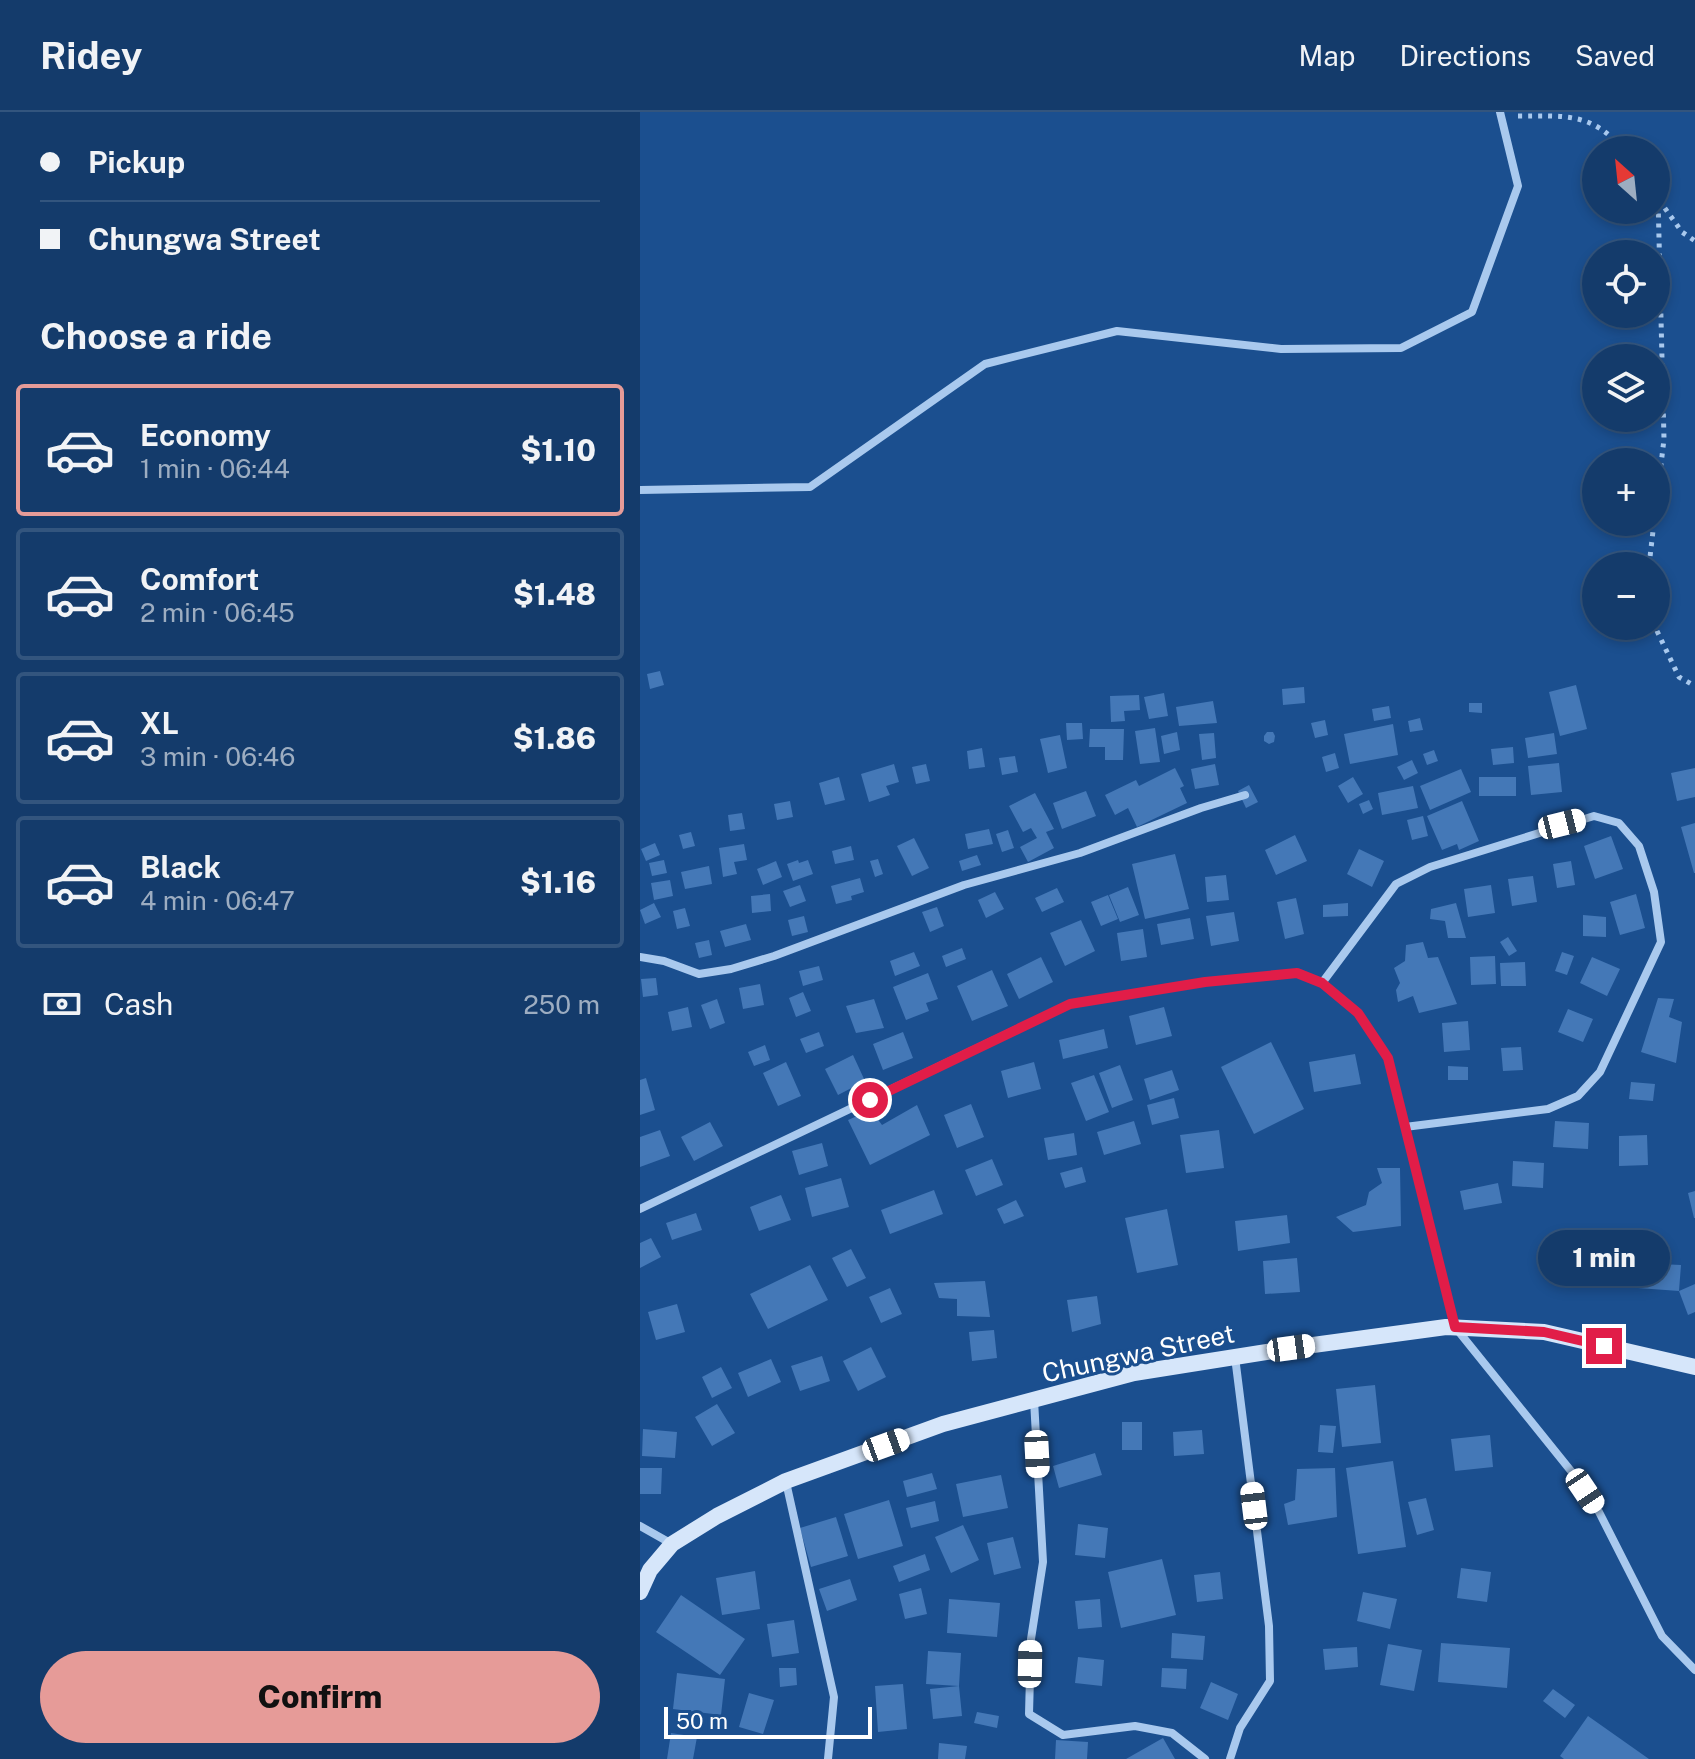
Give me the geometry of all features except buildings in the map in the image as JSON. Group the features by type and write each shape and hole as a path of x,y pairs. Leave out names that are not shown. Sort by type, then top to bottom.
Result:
{"street":[{"path":"640,490 810,487 985,364 1117,331 1281,349 1401,348 1472,312 1518,186 1502,113"},
{"path":"640,957 664,961 699,974 731,969 964,885 1080,853 1245,795"},
{"path":"1322,983 1396,884 1430,867 1594,816 1619,823 1639,846 1654,892 1661,942 1600,1072 1578,1096 1548,1109 1405,1127"},
{"path":"640,1209 1070,1004 1205,982 1297,973 1322,983 1358,1013 1388,1058 1455,1327 1571,1471 1599,1512 1662,1636 1695,1670"},
{"name":"Chungwa Street","path":"640,1592 650,1570 672,1544 717,1516 786,1481 943,1424 1134,1373 1455,1327 1544,1332 1695,1367"},
{"path":"1230,1759 1240,1728 1270,1681 1269,1626 1235,1357"},
{"path":"1034,1400 1043,1562 1031,1639 1029,1714 1063,1735 1135,1726 1172,1733 1205,1759"},
{"path":"786,1481 834,1697 828,1759"},
{"path":"640,1526 672,1544"}],"path":[{"path":"1502,113 1581,116 1612,136"},
{"path":"1670,215 1682,232 1695,241"},
{"path":"1658,224 1663,448"},
{"path":"1661,640 1679,677 1695,686"}],"route":[{"path":"870,1100 1070,1004 1205,982 1297,973 1322,983 1358,1013 1388,1058 1455,1327 1544,1332 1604,1346"}]}
